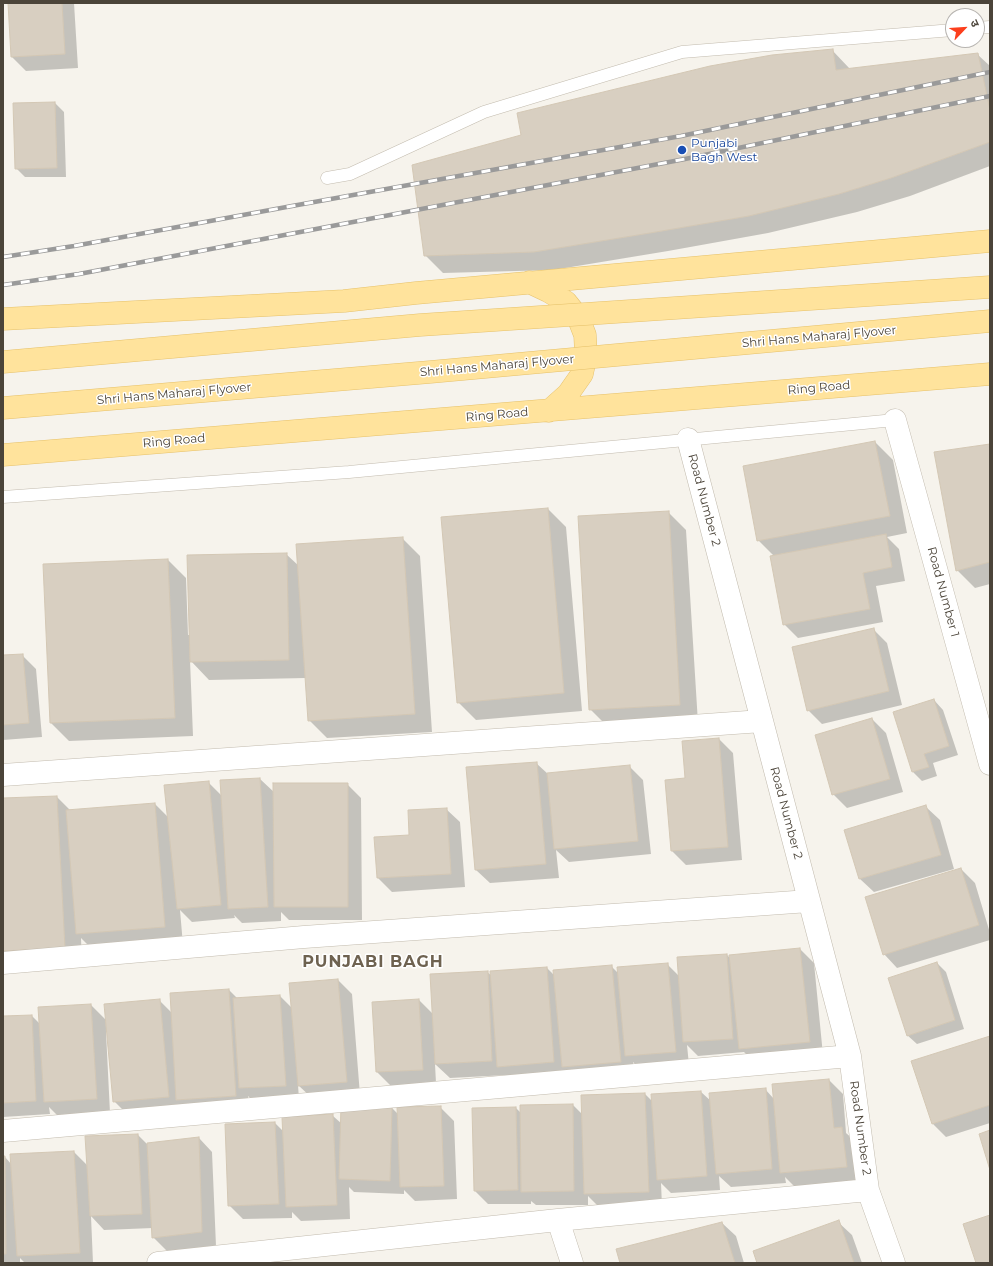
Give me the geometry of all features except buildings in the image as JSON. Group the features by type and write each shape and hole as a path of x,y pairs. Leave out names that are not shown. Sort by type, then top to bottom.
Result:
{"main road":[{"path":"3,319 344,301 529,282 990,241"},
{"path":"529,282 566,302 578,317 585,335 586,355 582,374 568,394 549,411"},
{"path":"3,362 420,325 990,287"},
{"name":"Shri Hans Maharaj Flyover","path":"3,408 422,373 990,321"},
{"name":"Ring Road","path":"3,455 990,374"}],"street":[{"name":"Road Number 1","path":"895,420 990,764"},
{"name":"Road Number 2","path":"688,439 850,1056 868,1190 894,1263"},
{"path":"3,775 762,721"},
{"path":"3,963 304,937 809,901"},
{"path":"3,1131 850,1056"},
{"path":"158,1263 558,1220 868,1190"},
{"path":"558,1220 572,1263"}],"lane":[{"path":"327,178 350,174 484,112 682,52 945,31"},
{"path":"3,497 349,472 895,420"}],"railway":[{"path":"3,257 74,246 681,136 990,72"},
{"path":"3,285 79,274 685,159 990,96"}],"place":[{"name":"Punjabi Bagh West","path":"682,150"}],"district":[{"name":"PUNJABI BAGH","path":"373,962"}]}
